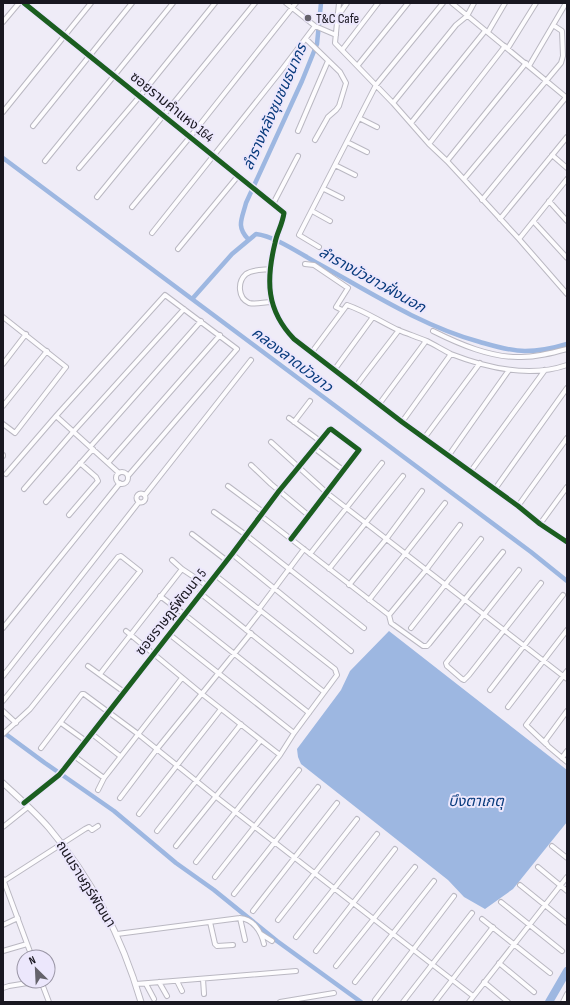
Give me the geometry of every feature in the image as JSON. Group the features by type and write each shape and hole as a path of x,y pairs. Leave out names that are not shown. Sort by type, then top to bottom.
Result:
{"street":[{"path":"3,22 19,3"},
{"name":"ซอยรามคำแหง 164","path":"24,3 284,213 283,224 275,240 270,269"},
{"path":"3,112 91,3"},
{"path":"33,126 132,3"},
{"path":"45,161 173,3"},
{"path":"79,168 140,96 214,3"},
{"path":"97,197 255,3"},
{"path":"286,3 317,27 336,35"},
{"path":"132,206 190,137 296,3"},
{"path":"339,3 335,43 358,65 429,144 447,161 519,239 567,294"},
{"path":"338,16 348,3"},
{"path":"342,50 378,3"},
{"path":"358,65 408,3"},
{"path":"319,247 299,235 376,86 442,3"},
{"path":"452,3 567,97 482,200"},
{"path":"393,103 456,25 467,16 474,3"},
{"path":"411,123 486,31 505,3"},
{"path":"429,144 507,47 536,3"},
{"path":"447,161 527,64 566,3"},
{"path":"464,180 563,59 562,31 553,25"},
{"path":"152,233 317,27"},
{"path":"306,39 344,77 346,83 339,106 328,117 315,140"},
{"path":"298,131 328,61"},
{"path":"359,118 377,127"},
{"path":"500,219 567,137"},
{"path":"347,142 367,152"},
{"path":"552,155 567,168"},
{"path":"273,204 298,156"},
{"path":"335,165 355,175"},
{"path":"178,249 238,176"},
{"path":"519,239 566,182"},
{"path":"324,189 342,198"},
{"path":"549,201 567,221"},
{"path":"312,211 330,221"},
{"path":"534,222 567,258"},
{"path":"305,264 314,265 348,288 336,307 342,310"},
{"path":"272,302 254,304 242,298 239,290 240,282 246,274 255,270 270,269 270,293 272,302 283,328 294,338 380,403 402,422 495,488 540,524 565,540 567,533"},
{"path":"6,474 56,416 166,295 237,349 128,476 127,482 124,484 120,483"},
{"path":"312,352 346,305 361,310 399,330 426,341 451,354 480,363 508,370 545,370 567,365"},
{"path":"24,490 73,432 184,309"},
{"path":"335,369 373,317"},
{"path":"3,424 15,433 66,368 66,366 26,334 4,319"},
{"path":"46,502 201,321"},
{"path":"356,386 399,330"},
{"path":"433,331 453,341 492,354 514,357 544,355 567,349"},
{"path":"3,364 26,334"},
{"path":"108,463 220,335"},
{"path":"380,403 426,341"},
{"path":"3,406 47,351"},
{"path":"402,422 451,354"},
{"path":"3,676 139,502 136,497 138,494 141,493 144,495 251,360"},
{"path":"425,437 480,363"},
{"path":"449,455 508,370"},
{"path":"471,471 545,370"},
{"path":"495,488 567,388"},
{"path":"294,422 310,401"},
{"path":"56,416 119,473 123,472 128,476"},
{"path":"289,418 320,441"},
{"name":"ซอยราษฎร์พัฒนา 5","path":"3,828 64,769 200,593 232,554 261,514 330,429 359,450 343,470"},
{"path":"518,506 567,438"},
{"path":"271,442 327,493 565,677"},
{"path":"291,539 343,470 314,448"},
{"path":"69,515 98,481 96,476 80,463"},
{"path":"310,554 382,463"},
{"path":"250,465 308,515"},
{"path":"119,473 116,478 120,483"},
{"path":"329,569 404,476"},
{"path":"3,628 120,483"},
{"path":"228,486 304,550 389,614 391,623 425,647 503,552"},
{"path":"540,524 567,487"},
{"path":"349,585 422,491"},
{"path":"369,600 445,503"},
{"path":"214,512 246,535 364,628"},
{"path":"389,614 426,570 460,525"},
{"path":"192,534 226,560"},
{"path":"411,628 481,539"},
{"path":"246,630 274,588 304,550"},
{"path":"232,554 351,651"},
{"path":"3,701 118,557 121,556 140,571 30,709 3,734"},
{"path":"172,560 206,586"},
{"path":"100,674 182,569"},
{"path":"519,570 446,663 447,666 462,679 464,680 469,675 541,583"},
{"path":"196,862 280,755 294,733 337,675 336,671 215,575"},
{"path":"200,593 324,692"},
{"path":"490,690 562,595"},
{"path":"160,596 235,653 309,713"},
{"path":"508,707 567,630"},
{"path":"126,631 182,678 280,755"},
{"path":"120,798 157,749 251,633"},
{"path":"169,634 294,733"},
{"path":"88,666 124,692"},
{"path":"567,671 565,677 526,725 567,762"},
{"path":"98,790 104,778 120,756 182,678"},
{"path":"41,748 83,694 138,734 235,812 473,996"},
{"path":"139,814 221,709"},
{"path":"3,711 16,722"},
{"path":"546,744 546,739 567,711"},
{"path":"61,723 86,741"},
{"path":"157,831 241,724"},
{"path":"92,734 120,756"},
{"path":"176,846 261,740"},
{"path":"562,758 567,751"},
{"path":"74,756 104,778"},
{"path":"215,877 299,770"},
{"name":"ถนนราษฏร์พัฒนา","path":"3,783 48,827 70,855 101,903 117,934 136,984 141,1002"},
{"path":"234,894 318,787"},
{"path":"252,911 337,803"},
{"path":"278,920 357,819"},
{"path":"29,949 3,880 88,827 92,830 98,826"},
{"path":"296,937 376,834"},
{"path":"552,846 567,858"},
{"path":"316,951 395,849"},
{"path":"336,966 415,867"},
{"path":"538,867 567,891"},
{"path":"469,1002 567,877"},
{"path":"355,982 434,881"},
{"path":"520,885 567,923"},
{"path":"375,1000 454,896"},
{"path":"501,902 562,951"},
{"path":"403,1002 472,913"},
{"path":"3,925 18,918"},
{"path":"117,934 240,918 249,920 255,926 261,934 264,944"},
{"path":"240,918 245,940"},
{"path":"482,919 550,972"},
{"path":"210,922 215,944 217,946 232,945"},
{"path":"435,1002 493,927"},
{"path":"261,934 272,941"},
{"path":"3,951 27,944"},
{"path":"499,963 534,992"},
{"path":"136,984 296,971"},
{"path":"203,979 204,994"},
{"path":"177,981 182,991"},
{"path":"160,982 166,996"},
{"path":"484,982 508,1002"},
{"path":"146,984 154,999"},
{"path":"3,988 16,985"},
{"path":"43,989 49,1002"},
{"path":"280,1002 334,993"},
{"path":"563,1002 567,994"}],"water":[{"name":"บึงตาเกตุ","path":"389,631 567,770 567,822 513,889 485,909 464,897 448,880 301,764 298,757 297,749 341,690 350,671"}],"waterway":[{"name":"ลำรางหลังชุมชนธนากร","path":"248,239 241,226 246,203 302,81 317,44 321,3"},
{"name":"คลองลาดบัวขาว","path":"3,158 531,552 567,581"},
{"name":"ลำรางบัวขาวฝั่งนอก","path":"193,298 232,254 256,234 263,235 280,242 397,308 459,335 496,347 519,351 541,350 567,344"},
{"path":"3,732 114,811 176,863 214,890 277,941 361,1002"},
{"path":"549,1002 567,971"}],"cycle path":[{"path":"24,3 284,213 272,257 270,282 273,306 278,317 294,339 402,422 518,506 540,524 567,542"},
{"path":"24,803 59,775 64,769 232,554 279,491 331,429 359,450 291,539"}],"place":[{"name":"T&C Cafe","path":"308,18"}]}
